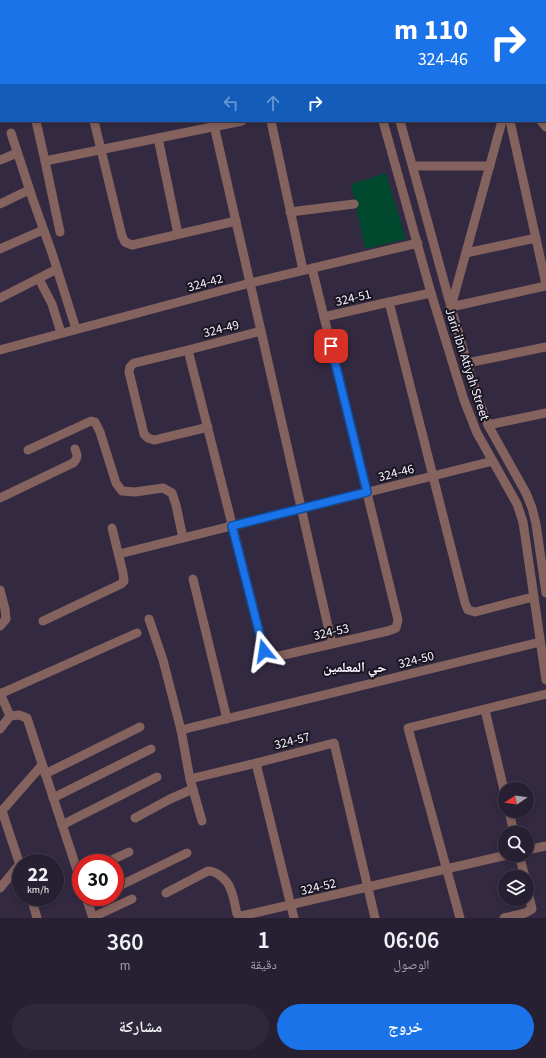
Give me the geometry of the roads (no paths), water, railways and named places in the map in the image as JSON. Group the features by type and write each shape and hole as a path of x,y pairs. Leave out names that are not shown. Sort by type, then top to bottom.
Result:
{"street":[{"path":"36,122 60,232"},
{"path":"94,122 122,236 125,242 132,245 236,220"},
{"path":"45,161 158,138 214,124 233,122"},
{"path":"271,122 290,212 307,269 324,317"},
{"name":"Jarir ibn Atiyah Street","path":"383,122 431,293 464,400 477,433 517,504 523,522 546,680"},
{"name":"Jarir ibn Atiyah Street","path":"400,122 467,363 488,424 529,501 536,524 546,593"},
{"path":"502,122 451,307 546,285 510,122"},
{"path":"214,124 332,644"},
{"path":"11,133 76,329"},
{"path":"158,138 178,234"},
{"path":"0,160 17,153"},
{"path":"413,166 490,166"},
{"path":"0,204 29,190"},
{"path":"290,212 354,204"},
{"path":"0,249 43,230"},
{"path":"466,253 536,238"},
{"name":"324-42","path":"0,350 250,283 418,243"},
{"path":"0,298 57,269"},
{"path":"39,279 52,304 61,333"},
{"path":"389,302 431,293"},
{"name":"324-51","path":"367,492 324,317 389,302 432,476 468,610 475,612 533,597"},
{"name":"324-49","path":"208,427 154,440 148,438 144,434 129,372 130,367 134,363 261,331"},
{"path":"446,343 460,340"},
{"path":"467,363 546,347"},
{"path":"188,350 232,526"},
{"path":"488,424 546,413"},
{"path":"28,450 92,421 95,422 100,432 116,483 122,491 135,492 163,488 172,493 183,538"},
{"path":"0,498 73,463 77,459 78,455 76,450"},
{"name":"324-46","path":"119,554 493,461"},
{"name":"324-53","path":"232,526 264,651 269,656 275,658 388,631 396,628 398,620 367,492"},
{"path":"43,621 121,584 124,581 112,528"},
{"path":"527,545 539,543"},
{"path":"193,579 227,719"},
{"path":"0,590 5,609 3,622"},
{"path":"149,619 163,660 190,779 202,820"},
{"path":"10,716 0,694 137,633"},
{"name":"324-50","path":"180,730 540,642"},
{"path":"460,918 408,728 546,694"},
{"path":"485,710 502,782"},
{"path":"0,729 10,716 20,714 27,718 72,854"},
{"path":"45,774 140,727"},
{"name":"324-57","path":"256,762 334,743 368,888"},
{"path":"53,798 151,750"},
{"path":"190,779 256,762 294,918"},
{"path":"16,854 1,812 42,765"},
{"path":"62,825 157,776"},
{"path":"135,818 170,799 193,789"},
{"path":"534,849 546,846"},
{"path":"124,854 129,852"},
{"path":"124,884 187,853"},
{"name":"324-52","path":"166,893 208,872 214,871 230,887 237,914 241,916 291,906 498,857"},
{"path":"0,888 12,875"},
{"path":"368,888 375,918"},
{"path":"89,906 93,918 132,899"},
{"path":"34,906 37,918"},
{"path":"504,918 525,913 532,909 531,906"}],"district":[{"name":"حي المعلمين","path":"355,667"}]}
